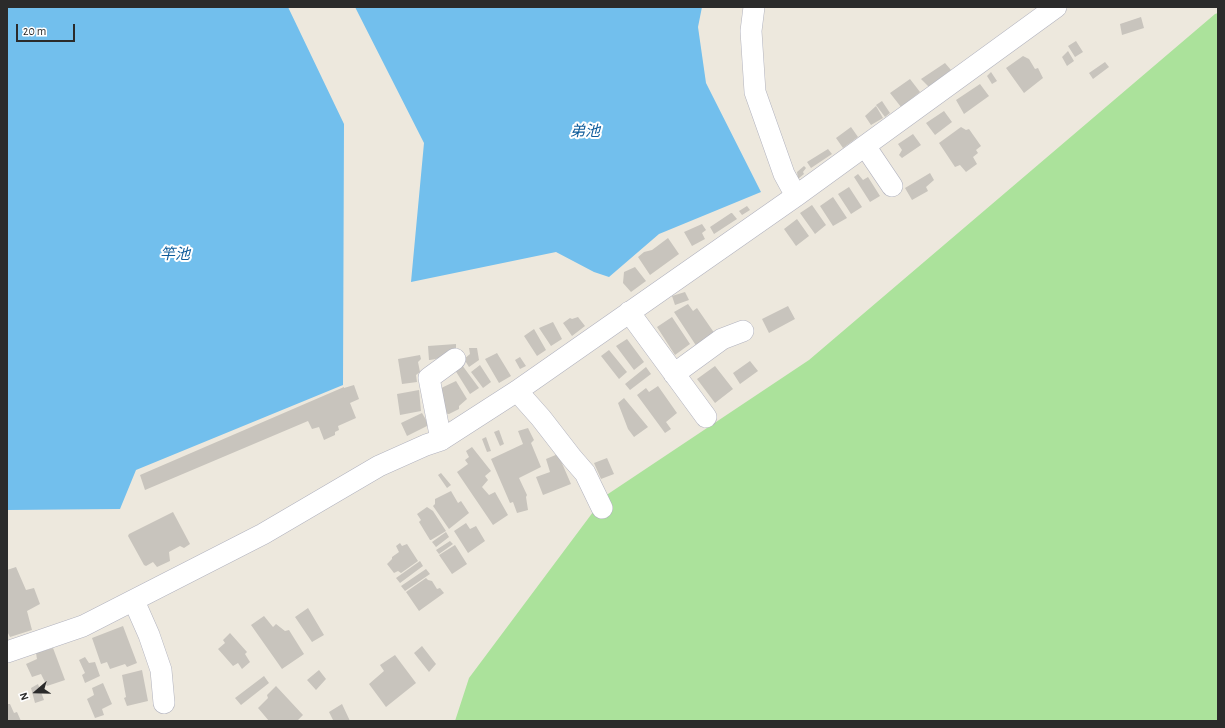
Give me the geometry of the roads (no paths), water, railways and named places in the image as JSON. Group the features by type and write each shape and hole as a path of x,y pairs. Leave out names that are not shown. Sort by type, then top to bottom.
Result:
{"street":[{"path":"754,7 751,31 755,92 784,174 796,196"},
{"path":"7,652 83,626 264,534 378,466 441,440 517,391 796,196 1056,7"},
{"path":"865,146 892,186"},
{"path":"629,312 706,417"},
{"path":"674,374 722,339 743,331"},
{"path":"441,440 428,378 455,359"},
{"path":"517,391 541,418 585,473 602,508"},
{"path":"134,601 150,635 161,670 164,703"}],"water":[{"name":"竿池","path":"7,7 288,7 344,124 343,385 136,470 120,509 7,510"},
{"name":"弟池","path":"355,7 702,7 698,27 706,83 761,192 659,234 609,277 594,272 556,252 411,282 424,143"}]}
